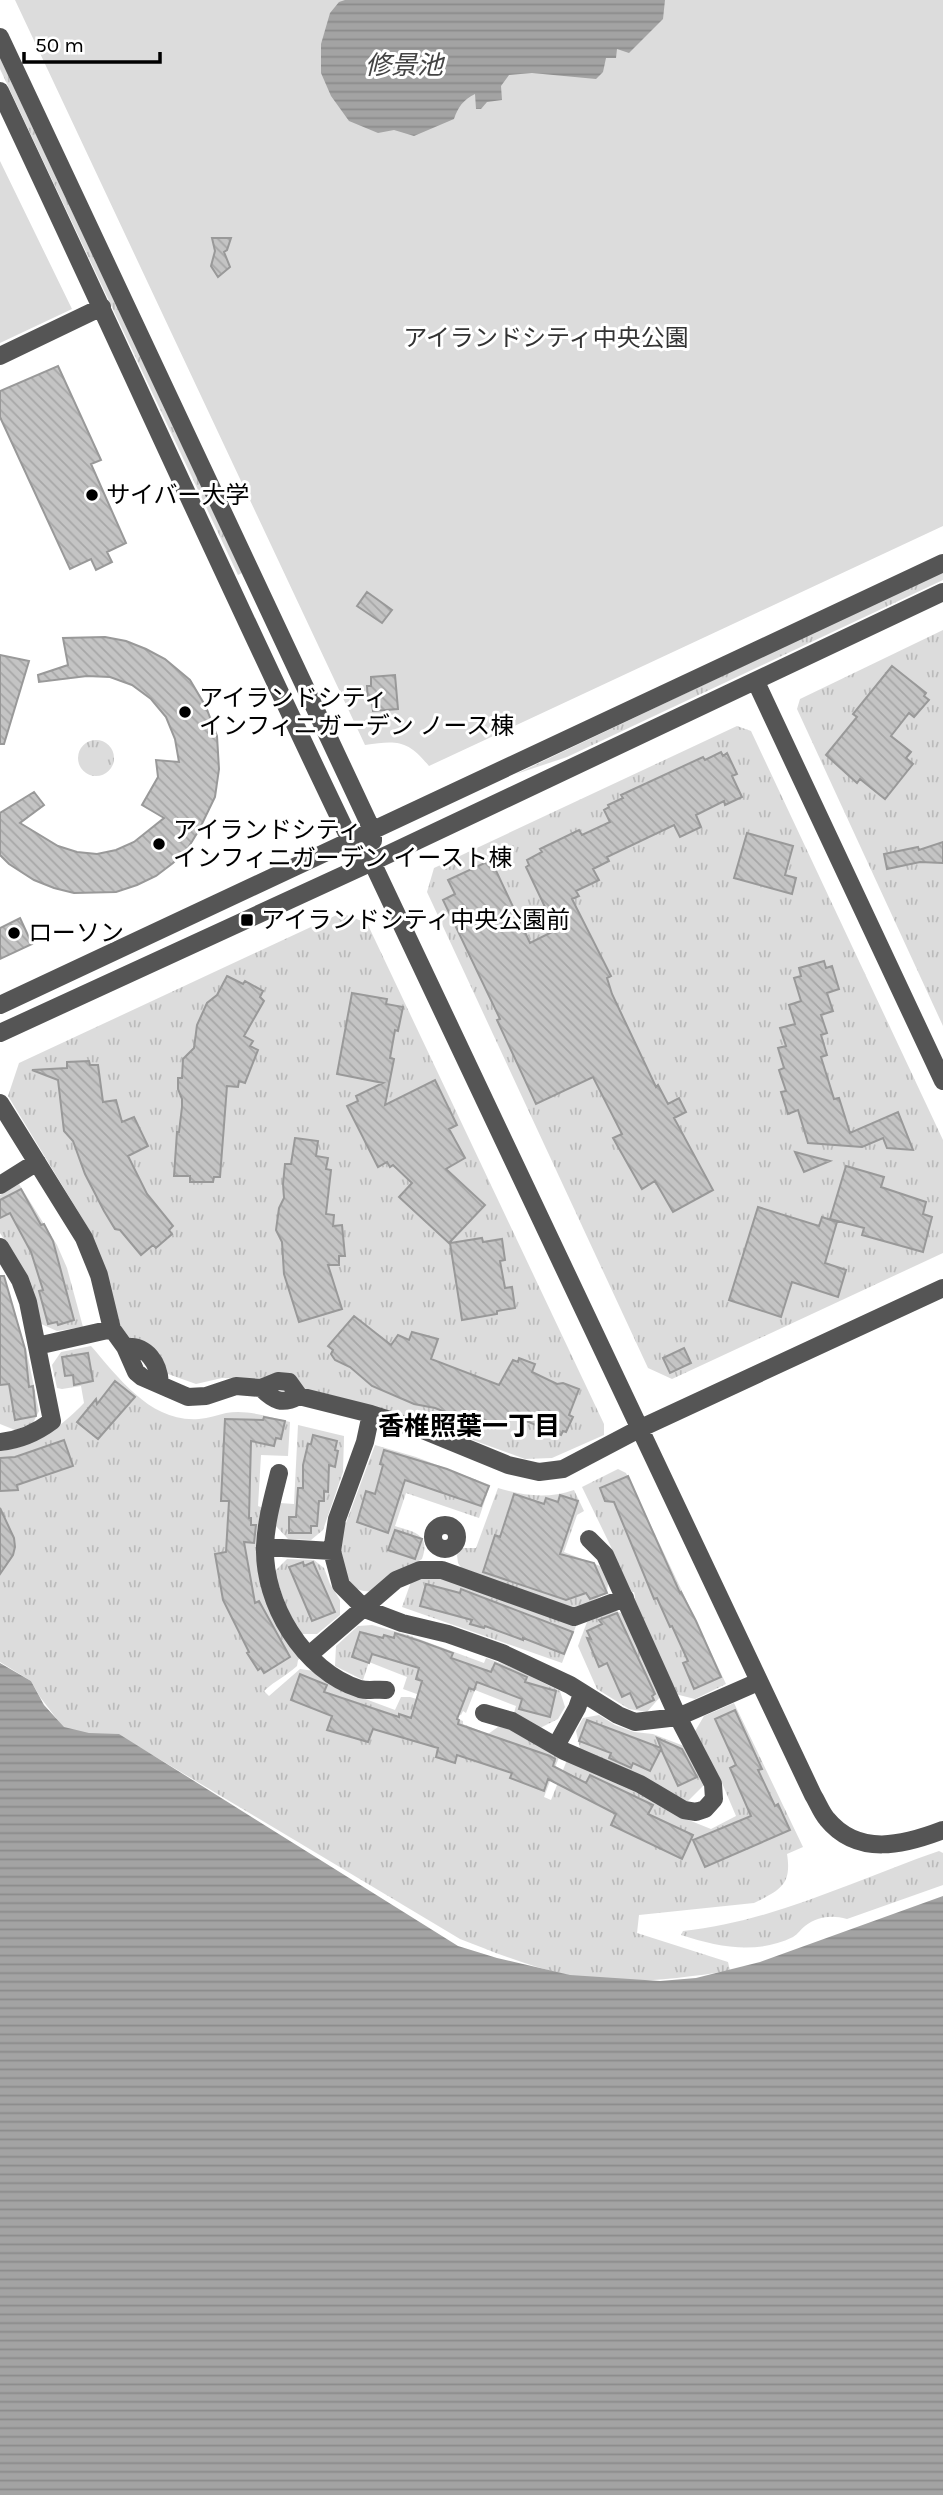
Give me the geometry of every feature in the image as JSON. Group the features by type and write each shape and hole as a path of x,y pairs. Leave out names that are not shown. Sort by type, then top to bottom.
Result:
{"street":[{"path":"0,37 373,832 372,862"},
{"path":"0,91 261,655 351,842 372,862 813,1796 827,1819 838,1829 866,1843 881,1846 902,1843 943,1830"},
{"path":"0,356 102,307"},
{"path":"0,1006 943,564"},
{"path":"0,1033 372,862 943,592"},
{"path":"756,682 943,1081"},
{"path":"0,1103 84,1238 99,1275 112,1329 125,1347 136,1371 151,1383 160,1384 188,1397 206,1396 236,1386 261,1388 283,1380 289,1382 299,1396 425,1431 508,1465 539,1472 564,1469 639,1429 943,1288"},
{"path":"0,1185 37,1162"},
{"path":"0,1247 20,1280 28,1302 52,1421 39,1431 15,1441 0,1442"},
{"path":"37,1346 112,1329"},
{"path":"371,1414 365,1442 337,1519 332,1551 341,1585 365,1609 502,1653 570,1685 618,1715 635,1722 678,1717 758,1682"},
{"path":"279,1473 267,1523 265,1547 266,1571 274,1600 285,1624 309,1655 338,1678 361,1689 386,1690"},
{"path":"484,1713 512,1721 556,1746 631,1779 684,1810 696,1812 705,1809 714,1799 713,1784 678,1717 605,1555 589,1539"},
{"path":"265,1547 332,1551"},
{"path":"442,1570 443,1550"},
{"path":"309,1655 396,1580 420,1570 442,1570 574,1617 625,1598"},
{"path":"556,1746 582,1694"}],"green space":[{"name":"アイランドシティ中央公園","path":"15,0 943,0 943,526 429,766 415,751 401,744 365,745"},
{"path":"0,58 242,573 238,575 0,69"},
{"path":"0,161 72,309 0,343"},
{"path":"943,571 943,580 567,757 516,774"},
{"path":"943,630 943,1026 797,709 800,699"},
{"path":"737,726 751,731 943,1140 943,1253 672,1379 648,1368 427,892 434,868"},
{"path":"96,740 109,745 114,758 109,771 96,776 83,771 78,758 83,745"},
{"path":"341,913 367,923 604,1424 604,1435 552,1458 525,1459 409,1417 262,1379 222,1378 196,1384 168,1374 135,1345 120,1325 90,1231 8,1096 19,1063"},
{"path":"19,1184 57,1245 67,1268 83,1327 57,1331 39,1323 21,1266 0,1233 0,1195"},
{"path":"91,1346 138,1396 166,1414 199,1419 242,1412 290,1422 288,1456 261,1455 258,1506 263,1508 256,1547 257,1568 269,1607 301,1658 297,1666 264,1691 269,1696 300,1669 314,1671 360,1697 395,1710 401,1697 410,1697 426,1702 431,1709 488,1734 498,1727 509,1728 559,1757 544,1797 551,1800 567,1760 637,1791 681,1817 711,1829 736,1816 722,1783 694,1733 704,1716 734,1703 803,1847 787,1854 788,1873 782,1885 754,1903 639,1915 637,1933 728,1962 730,1971 636,1981 602,1980 540,1968 499,1954 460,1939 119,1735 94,1736 66,1731 31,1681 0,1662 0,1451 24,1445 46,1434 84,1403 81,1386 57,1388 52,1365 61,1352"},
{"path":"26,1348 39,1411 33,1423 15,1430 0,1424 0,1353"},
{"path":"298,1425 344,1436 343,1472 323,1530 311,1540 288,1539 275,1525 280,1503 294,1504"},
{"path":"375,1445 416,1457 490,1485 479,1518 406,1493 395,1526 419,1535 424,1544 422,1559 370,1591 363,1591 352,1584 344,1572 340,1544 343,1522 346,1523"},
{"path":"618,1469 626,1473 726,1684 695,1699 675,1694 634,1598 634,1592 631,1592 610,1551 612,1549 582,1487"},
{"path":"498,1488 536,1495 555,1495 574,1490 584,1511 577,1515 564,1552 600,1566 608,1583 607,1593 572,1609 462,1569 457,1555 463,1548 476,1548"},
{"path":"287,1559 314,1560 324,1568 340,1600 340,1615 317,1634 299,1634 290,1617 274,1572"},
{"path":"426,1578 446,1579 576,1626 562,1663 402,1607 411,1582"},
{"path":"614,1610 625,1615 660,1697 647,1712 629,1709 597,1689 578,1646 587,1622"},
{"path":"372,1625 484,1663 486,1658 514,1668 560,1691 565,1707 558,1719 540,1728 514,1713 516,1706 475,1690 466,1713 463,1711 461,1715 442,1708 436,1701 403,1689 407,1677 369,1662 363,1680 335,1666 336,1646 358,1626"},
{"path":"599,1715 634,1732 653,1734 684,1746 705,1784 686,1803 616,1764 580,1749 576,1731 583,1718"},
{"path":"939,1851 943,1853 943,1885 847,1919 820,1918 793,1937 779,1943 751,1947 723,1946 681,1935 683,1931 749,1919 781,1909"}],"water":[{"name":"修景池","path":"665,0 663,19 629,53 617,49 616,58 606,58 603,72 596,79 532,73 509,75 501,86 502,100 487,102 481,109 476,109 475,94 462,104 454,119 414,136 394,130 378,133 349,121 331,96 321,73 321,44 330,13 339,2"},
{"path":"0,1663 31,1681 44,1705 64,1727 89,1733 119,1734 458,1946 497,1958 570,1975 660,1981 696,1978 760,1962 943,1896 943,2495 0,2495"}],"building":[{"path":"212,238 231,238 224,252 230,267 218,277 211,266 215,251"},
{"name":"サイバー大学","path":"58,366 101,460 91,464 126,543 107,552 112,562 96,570 91,559 70,569 0,417 0,391"},
{"path":"367,592 392,610 382,623 357,606"},
{"path":"105,637 146,649 165,659 190,680 206,707 217,736 219,769 215,797 199,830 188,848 173,863 156,876 116,892 74,893 34,880 0,855 0,813 34,792 44,805 20,823 58,846 77,852 97,854 116,850 134,842 164,818 142,805 158,777 156,760 179,762 175,739 166,717 151,699 132,685 110,677 87,676 39,682 38,675 68,665 63,638"},
{"path":"0,655 29,661 4,744 0,744"},
{"path":"892,666 926,693 924,696 929,700 914,717 909,713 891,736 911,752 906,758 913,764 885,799 860,779 857,783 826,755 857,717 853,714"},
{"path":"395,675 398,709 373,711 372,703 368,703 367,686 371,686 371,677"},
{"path":"721,752 723,756 727,753 737,774 732,776 742,797 725,805 724,801 696,815 701,827 680,837 674,825 607,857 609,861 593,869 599,880 576,891 579,896 572,899 611,976 607,978 612,994 656,1087 658,1085 668,1104 679,1098 686,1112 674,1118 713,1190 673,1212 655,1181 642,1189 613,1138 622,1134 593,1077 536,1104 497,1020 500,1019 443,900 455,894 448,880 491,860 530,943 556,930 526,867 529,865 527,860 542,852 540,849 579,830 582,835 610,822 604,810 623,798 621,795 703,757 705,760"},
{"path":"747,833 793,846 785,875 796,878 792,894 734,878"},
{"path":"943,842 943,863 920,862 887,869 884,854 918,847 919,850"},
{"name":"ローソン","path":"20,918 32,944 0,959 0,928"},
{"path":"824,961 826,968 832,966 839,989 827,993 833,1011 821,1015 827,1033 821,1035 827,1055 821,1057 834,1099 839,1098 850,1133 898,1112 913,1150 887,1148 883,1138 862,1147 808,1143 798,1110 788,1114 781,1092 786,1091 779,1070 784,1068 778,1048 786,1046 780,1028 795,1024 789,1005 801,1001 794,978 801,976 799,968"},
{"path":"227,976 243,984 245,981 263,991 260,997 264,1001 244,1036 253,1041 250,1046 258,1050 245,1083 239,1081 238,1087 227,1086 220,1177 214,1177 213,1182 190,1182 190,1176 174,1176 182,1107 178,1078 182,1078 183,1059 194,1048 197,1025 207,1003 217,995"},
{"path":"352,993 387,999 386,1004 403,1007 398,1031 395,1030 390,1058 394,1059 385,1105 435,1080 457,1125 449,1129 465,1158 446,1169 485,1205 449,1243 399,1197 412,1183 387,1162 378,1167 347,1106 358,1101 356,1096 383,1083 337,1074"},
{"path":"89,1061 90,1065 98,1065 103,1102 116,1100 122,1122 134,1117 148,1146 128,1156 147,1194 173,1226 169,1230 172,1234 156,1248 153,1245 141,1255 120,1230 115,1229 85,1174 73,1141 64,1131 58,1080 32,1070 67,1068 67,1062"},
{"path":"295,1138 318,1141 316,1156 328,1158 326,1169 331,1170 326,1214 334,1215 333,1226 342,1225 345,1256 339,1256 339,1265 328,1265 342,1309 299,1322 284,1274 282,1242 276,1230 279,1208 284,1198 285,1164 291,1164"},
{"path":"795,1152 810,1156 830,1161 804,1172"},
{"path":"846,1166 884,1177 881,1187 926,1202 923,1214 932,1217 923,1252 862,1235 864,1228 830,1219"},
{"path":"21,1189 53,1241 74,1320 58,1325 57,1322 48,1324 39,1291 43,1290 31,1252 10,1213 0,1218 0,1200"},
{"path":"758,1207 819,1226 822,1217 837,1222 825,1263 846,1270 838,1297 792,1282 781,1317 729,1300"},
{"path":"482,1238 483,1242 502,1239 505,1260 500,1261 505,1288 512,1287 515,1308 462,1320 450,1243"},
{"path":"0,1276 4,1276 25,1349 29,1387 33,1386 36,1416 15,1420 9,1384 0,1385"},
{"path":"354,1316 391,1345 398,1335 409,1340 412,1332 438,1339 431,1359 499,1385 513,1360 518,1362 519,1358 535,1364 532,1372 557,1384 563,1383 579,1389 569,1415 573,1417 566,1432 563,1431 561,1435 511,1415 507,1428 470,1415 468,1421 435,1408 414,1404 372,1386 350,1367 335,1360 331,1354 333,1350 328,1346"},
{"path":"684,1348 691,1363 670,1373 663,1358"},
{"path":"88,1353 93,1381 74,1385 73,1375 65,1376 62,1357"},
{"path":"115,1381 135,1397 98,1439 77,1422 96,1399 97,1404"},
{"path":"264,1417 285,1421 281,1439 276,1438 274,1446 251,1441 249,1518 251,1525 256,1525 254,1543 244,1542 255,1603 259,1601 290,1657 264,1673 261,1668 258,1670 247,1653 249,1652 223,1600 215,1554 226,1552 229,1501 221,1501 225,1419 263,1420"},
{"path":"313,1435 337,1441 335,1467 329,1465 328,1492 324,1491 324,1501 319,1501 317,1526 311,1526 311,1533 289,1533 289,1517 296,1517 298,1488 303,1488 303,1465"},
{"path":"64,1440 73,1466 17,1485 18,1490 0,1491 0,1458 15,1457"},
{"path":"384,1450 447,1469 489,1486 481,1506 405,1480 388,1533 357,1522 366,1491 375,1494"},
{"path":"628,1476 721,1677 694,1689 683,1663 688,1661 672,1626 670,1627 657,1598 654,1599 614,1502 605,1501 600,1488"},
{"path":"514,1494 544,1504 546,1498 558,1502 560,1495 578,1501 560,1554 594,1563 607,1593 590,1599 586,1593 566,1600 483,1572 495,1535 500,1537"},
{"path":"0,1508 14,1538 15,1547 13,1555 0,1574"},
{"path":"395,1530 422,1539 415,1559 388,1550"},
{"path":"303,1562 304,1566 313,1562 335,1612 312,1621 289,1567"},
{"path":"426,1584 460,1593 461,1589 573,1632 564,1654 523,1638 470,1624 472,1620 420,1606"},
{"path":"617,1613 655,1694 652,1696 654,1700 637,1708 630,1693 622,1697 607,1663 599,1667 587,1638 591,1639 587,1631 602,1624 599,1620"},
{"path":"360,1632 383,1638 384,1635 394,1638 395,1633 453,1653 451,1658 491,1672 495,1663 527,1677 525,1682 556,1691 550,1717 519,1709 522,1699 477,1682 474,1690 469,1688 457,1719 458,1724 550,1756 555,1759 553,1766 586,1783 590,1775 653,1805 648,1814 693,1835 682,1859 611,1825 616,1814 548,1779 544,1791 510,1778 512,1773 457,1755 455,1763 436,1757 438,1748 373,1729 368,1742 327,1730 332,1716 291,1700 300,1674 327,1685 324,1692 399,1717 399,1714 411,1718 422,1681 416,1679 419,1668 372,1654 369,1663 352,1657"},
{"path":"735,1710 762,1769 758,1770 790,1830 705,1867 693,1840 751,1816 730,1768 736,1765 715,1719"},
{"path":"587,1720 661,1748 657,1738 682,1749 697,1777 678,1786 661,1749 650,1771 633,1763 631,1768 609,1758 611,1753 579,1741"}],"place":[{"name":"サイバー大学","path":"92,495"},
{"name":"アイランドシティ インフィニガーデン ノース棟","path":"185,712"},
{"name":"アイランドシティ インフィニガーデン イースト棟","path":"159,844"},
{"name":"アイランドシティ中央公園前","path":"247,920"},
{"name":"ローソン","path":"14,933"}],"district":[{"name":"香椎照葉一丁目","path":"469,1426"}]}
